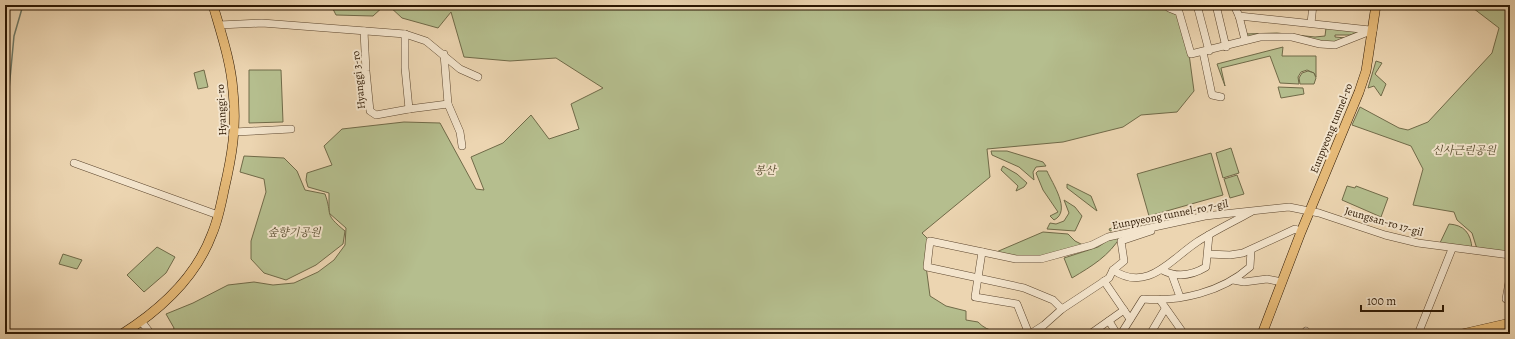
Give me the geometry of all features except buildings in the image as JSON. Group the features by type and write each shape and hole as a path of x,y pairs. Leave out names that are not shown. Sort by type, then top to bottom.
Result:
{"main road":[{"name":"Hyanggi-ro","path":"122,334 166,301 187,279 201,257 212,235 218,215 232,161 235,132 233,90 214,5"},
{"name":"Eunpyeong tunnel-ro","path":"1262,334 1309,212 1359,92 1366,71 1376,5"},
{"path":"1462,334 1510,323"}],"street":[{"path":"1166,5 1178,12 1192,54 1206,52 1244,40 1260,37 1292,37 1320,44 1333,45 1373,30"},
{"path":"1197,5 1212,95 1222,97"},
{"path":"1216,5 1226,46"},
{"path":"1234,5 1239,16 1244,40"},
{"path":"1311,23 1313,5"},
{"path":"1239,16 1373,30"},
{"path":"219,26 262,23 405,34 426,41 444,54 460,69 478,77"},
{"name":"Hyanggi 3-ro","path":"364,32 370,111 376,116 409,108 448,104"},
{"path":"405,34 405,68 409,108"},
{"path":"444,54 448,104 460,132 462,146"},
{"path":"235,132 291,129"},
{"path":"74,163 218,215"},
{"name":"Eunpyeong tunnel-ro 7-gil","path":"978,279 927,267 930,241 1016,259 1040,259 1092,245 1108,237 1205,216 1289,207 1309,212"},
{"name":"Eunpyeong tunnel-ro 7-gil","path":"1112,270 1123,277 1138,279 1162,270 1209,236 1255,210"},
{"name":"Jeungsan-ro 17-gil","path":"1309,212 1319,213 1391,237 1452,249 1510,255"},
{"path":"982,252 975,297 1017,304 1030,334 1044,325 1062,309 1109,278 1112,270 1124,261 1121,241 1149,233 1156,227"},
{"path":"1208,254 1230,255 1251,250 1295,229 1301,232"},
{"path":"1162,270 1172,275 1184,276 1198,272 1206,267 1209,236"},
{"path":"1418,334 1452,249"},
{"path":"1120,334 1143,299 1160,300 1203,293 1233,280 1250,267 1251,250"},
{"path":"1172,275 1180,297"},
{"path":"1510,277 1506,299 1510,300"},
{"path":"978,279 1031,290 1053,300 1062,309"},
{"path":"1233,280 1244,282 1267,279 1282,282"},
{"path":"1104,281 1130,319"},
{"path":"1160,300 1184,334"},
{"path":"1158,334 1152,331 1165,309"},
{"path":"1090,334 1124,310"},
{"path":"141,321 151,334"},
{"path":"1109,321 1117,334"}],"green space":[{"path":"331,5 385,5 373,16 336,15"},
{"name":"봉산","path":"388,5 1161,5 1168,11 1177,14 1189,54 1194,91 1177,112 1141,115 1123,127 1063,142 987,149 990,177 922,233 928,239 926,266 930,296 946,306 966,311 966,320 978,322 982,326 996,332 1017,334 172,334 174,328 166,314 193,303 228,285 254,282 273,285 294,283 318,272 334,260 345,245 346,228 329,213 329,193 308,187 306,180 307,173 332,165 324,146 342,129 404,122 440,123 476,189 484,190 471,157 503,143 531,115 549,139 579,129 571,104 603,88 556,58 510,61 464,57 451,12 438,28 402,18"},
{"name":"신사근린공원","path":"1469,5 1510,5 1510,240 1507,253 1477,249 1472,233 1457,220 1454,212 1413,205 1423,169 1411,146 1352,125 1360,107 1399,128 1408,130 1428,122 1492,53 1499,28"},
{"path":"1326,28 1360,32 1350,35 1335,35 1335,37 1346,38 1335,42 1246,38 1245,34 1277,33 1315,37 1325,36"},
{"path":"1283,47 1282,56 1316,56 1316,77 1314,73 1307,70 1301,72 1298,77 1299,84 1280,83 1270,56 1221,68 1225,86 1217,64"},
{"path":"1376,61 1382,63 1375,74 1386,84 1381,96 1374,86 1368,88"},
{"path":"204,70 208,87 198,89 194,73"},
{"path":"249,70 281,70 283,122 249,123"},
{"path":"1308,71 1314,73 1316,78 1314,84 1300,84 1299,78 1302,73"},
{"path":"1278,87 1303,88 1304,94 1281,98"},
{"path":"1231,148 1239,173 1223,178 1216,153"},
{"path":"991,151 1007,151 1043,162 1046,166 1036,167 1033,172 1034,180 1019,167 992,155"},
{"path":"1211,153 1223,195 1149,216 1137,174"},
{"name":"숲향기공원","path":"244,156 284,158 297,171 305,190 325,194 331,217 345,231 343,244 316,265 286,280 264,273 251,259 251,241 266,192 264,179 240,172"},
{"path":"1003,166 1017,174 1027,183 1024,187 1016,191 1018,186 1001,170"},
{"path":"1038,171 1047,171 1059,197 1061,210 1059,216 1054,220 1050,216 1058,212 1043,190 1036,173"},
{"path":"1237,175 1244,194 1230,198 1224,179"},
{"path":"1067,184 1091,196 1097,211 1067,188"},
{"path":"1347,186 1355,188 1356,186 1388,198 1381,217 1342,200"},
{"path":"1064,200 1075,207 1082,216 1075,231 1047,229 1050,223 1056,224 1064,221 1069,213"},
{"path":"1139,220 1145,220 1146,224 1110,231 1109,229"},
{"path":"1449,224 1459,226 1466,231 1470,238 1472,249 1439,245"},
{"path":"1043,232 1068,234 1075,241 1085,246 1029,257 1018,257 994,253"},
{"path":"1121,236 1105,255 1093,265 1072,278 1064,258 1098,247 1110,239"},
{"path":"157,247 175,257 166,273 144,292 127,275"},
{"path":"63,254 82,260 77,269 59,264"}],"waterway":[{"path":"5,132 14,36 23,5"}]}
